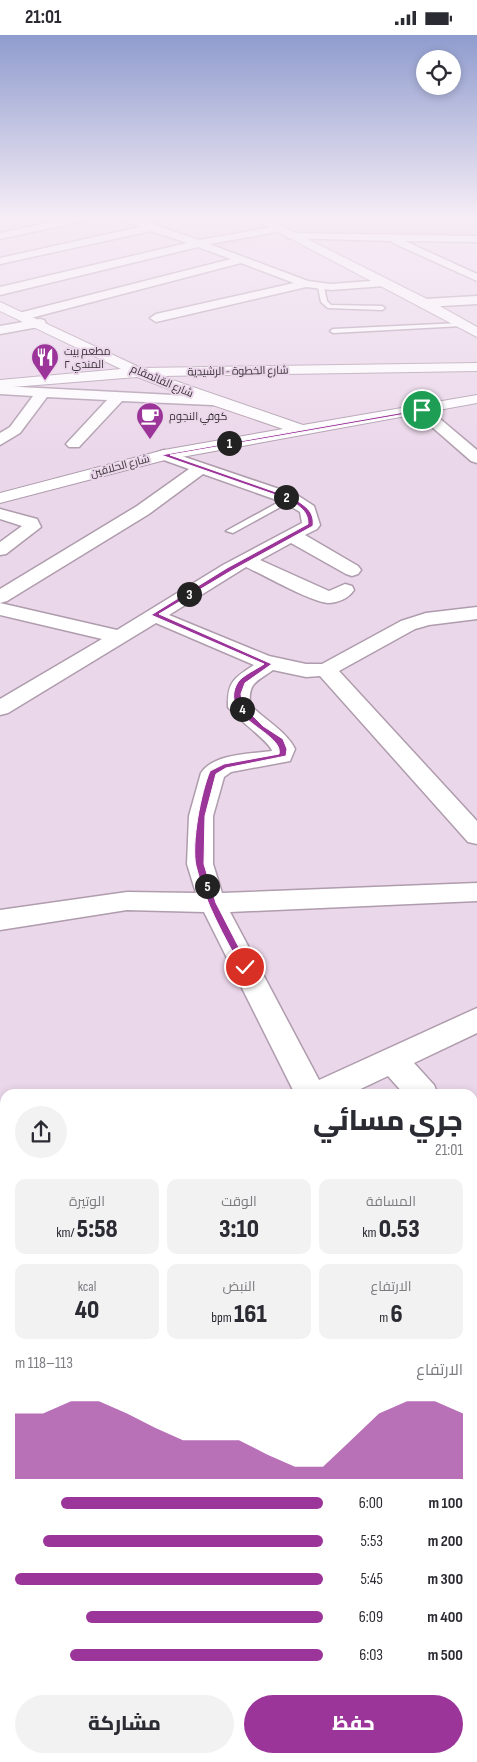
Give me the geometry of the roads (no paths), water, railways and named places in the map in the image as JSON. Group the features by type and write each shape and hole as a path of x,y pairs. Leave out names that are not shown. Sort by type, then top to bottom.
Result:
{"street":[{"path":"23,316 92,297"},
{"path":"156,318 250,297"},
{"path":"412,297 477,333"},
{"path":"425,303 477,300"},
{"name":"شارع القائمقام","path":"0,306 40,323 140,372 212,401 303,430"},
{"path":"0,330 40,323"},
{"name":"شارع الخطوة - الرشيدية","path":"0,384 140,372 477,367"},
{"path":"0,390 117,398 212,401"},
{"path":"0,440 15,430 43,393"},
{"path":"74,444 117,398"},
{"name":"شارع الحلاقين","path":"0,497 164,455 477,399"},
{"path":"422,410 477,458"},
{"path":"0,708 246,560 311,525 308,510 292,499 200,469 164,455"},
{"path":"0,597 143,510 200,469"},
{"path":"0,514 31,523 32,527 0,550"},
{"path":"291,535 352,570"},
{"path":"246,560 326,597 334,597 345,590"},
{"path":"0,609 120,637"},
{"path":"154,615 268,664 314,672 326,670 408,625 426,619 475,616"},
{"path":"268,664 242,682 238,694 240,707 261,728 280,741 284,749 282,756 224,766 212,773 201,816 200,864 212,903 308,1089"},
{"path":"326,670 477,836"},
{"path":"0,920 127,901 212,903 477,892"},
{"path":"330,1089 477,1021"},
{"path":"393,1060 419,1089"}],"lane":[{"path":"323,297 324,302 330,307 382,308"},
{"path":"333,331 460,325"},
{"path":"230,531 292,499"}],"place":[{"name":"مطعم بيت المندي ٢","path":"45,381"},
{"name":"كوفي النجوم","path":"150,440"}]}
